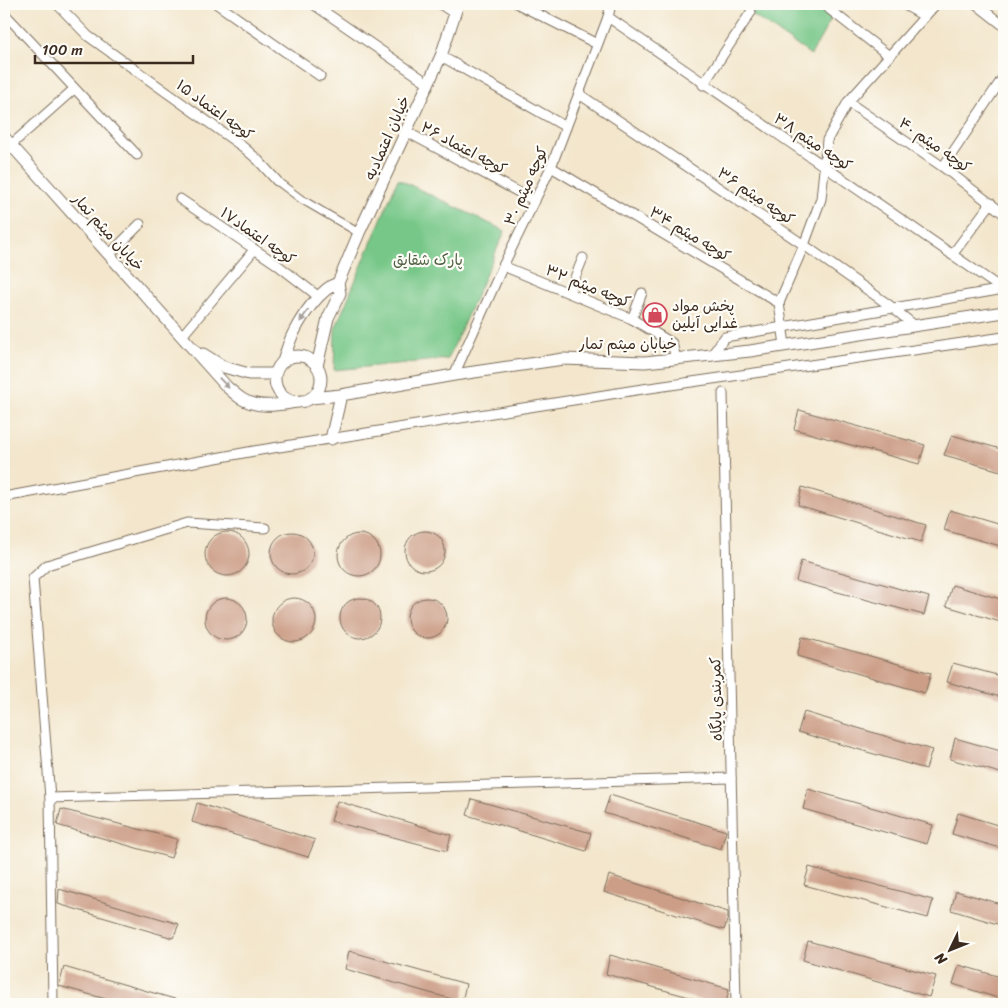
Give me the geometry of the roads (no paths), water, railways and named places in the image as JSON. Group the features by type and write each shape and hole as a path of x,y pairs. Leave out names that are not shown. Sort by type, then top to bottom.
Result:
{"street":[{"name":"کوچه اعتماد ۱۵","path":"57,4 88,36 258,159 276,181 301,199 360,234"},
{"path":"217,4 320,76"},
{"path":"313,4 428,83"},
{"path":"440,4 456,9"},
{"path":"518,4 597,44"},
{"path":"829,4 829,9 888,55"},
{"path":"903,4 924,16"},
{"path":"785,345 779,303 804,245 820,198 827,140 848,102 888,55 936,4"},
{"path":"976,4 1004,26"},
{"name":"کوچه میثم ۳۰","path":"454,374 551,167 608,17 608,5"},
{"name":"خیابان اعتمادیه","path":"319,370 328,318 340,293 338,283 441,56 456,9"},
{"path":"703,84 750,12"},
{"path":"4,13 137,155"},
{"name":"کوچه میثم ۳۸","path":"608,17 1003,289"},
{"path":"441,56 566,127"},
{"path":"943,167 1004,76"},
{"path":"7,141 74,89"},
{"path":"995,89 1004,95"},
{"name":"کوچه میثم ۳۶","path":"579,94 804,245 914,325"},
{"name":"کوچه میثم ۴۰","path":"848,102 943,167 1004,214"},
{"name":"کوچه اعتماد ۲۶","path":"407,132 535,202"},
{"name":"خیابان میثم تمار","path":"7,141 227,386 242,399 254,404 272,406 454,374 563,359 645,362 711,356 1004,312"},
{"name":"کوچه میثم ۳۴","path":"551,167 779,303"},
{"name":"کوچه اعتماد۱۷","path":"180,199 274,263 319,297"},
{"path":"952,255 991,203"},
{"path":"108,255 140,224"},
{"path":"182,336 254,250"},
{"path":"569,292 583,258"},
{"name":"کوچه میثم ۳۲","path":"503,266 632,319 672,343 676,359"},
{"name":"خیابان اعتمادیه","path":"283,362 294,332 319,297 330,286 338,283"},
{"path":"711,356 725,338 1003,289"},
{"path":"632,319 642,293"},
{"path":"4,497 331,439 636,390 1004,337"},
{"name":"خیابان میثم تمار","path":"191,347 224,368 249,374 275,374"},
{"path":"319,370 320,383 317,391 306,400 294,401 285,398 275,383 275,374 283,362 294,356 302,356 311,360 319,370 329,385 341,395 331,439"},
{"name":"کمربندی پایگاه","path":"723,394 736,1004"},
{"path":"52,1004 50,798 33,578 47,566 187,523 265,528"},
{"path":"50,798 732,778"}],"place":[{"name":"پخش مواد غدایی آیلین","path":"655,315"}],"park label":[{"name":"پارک شقایق","path":"428,260"}]}
